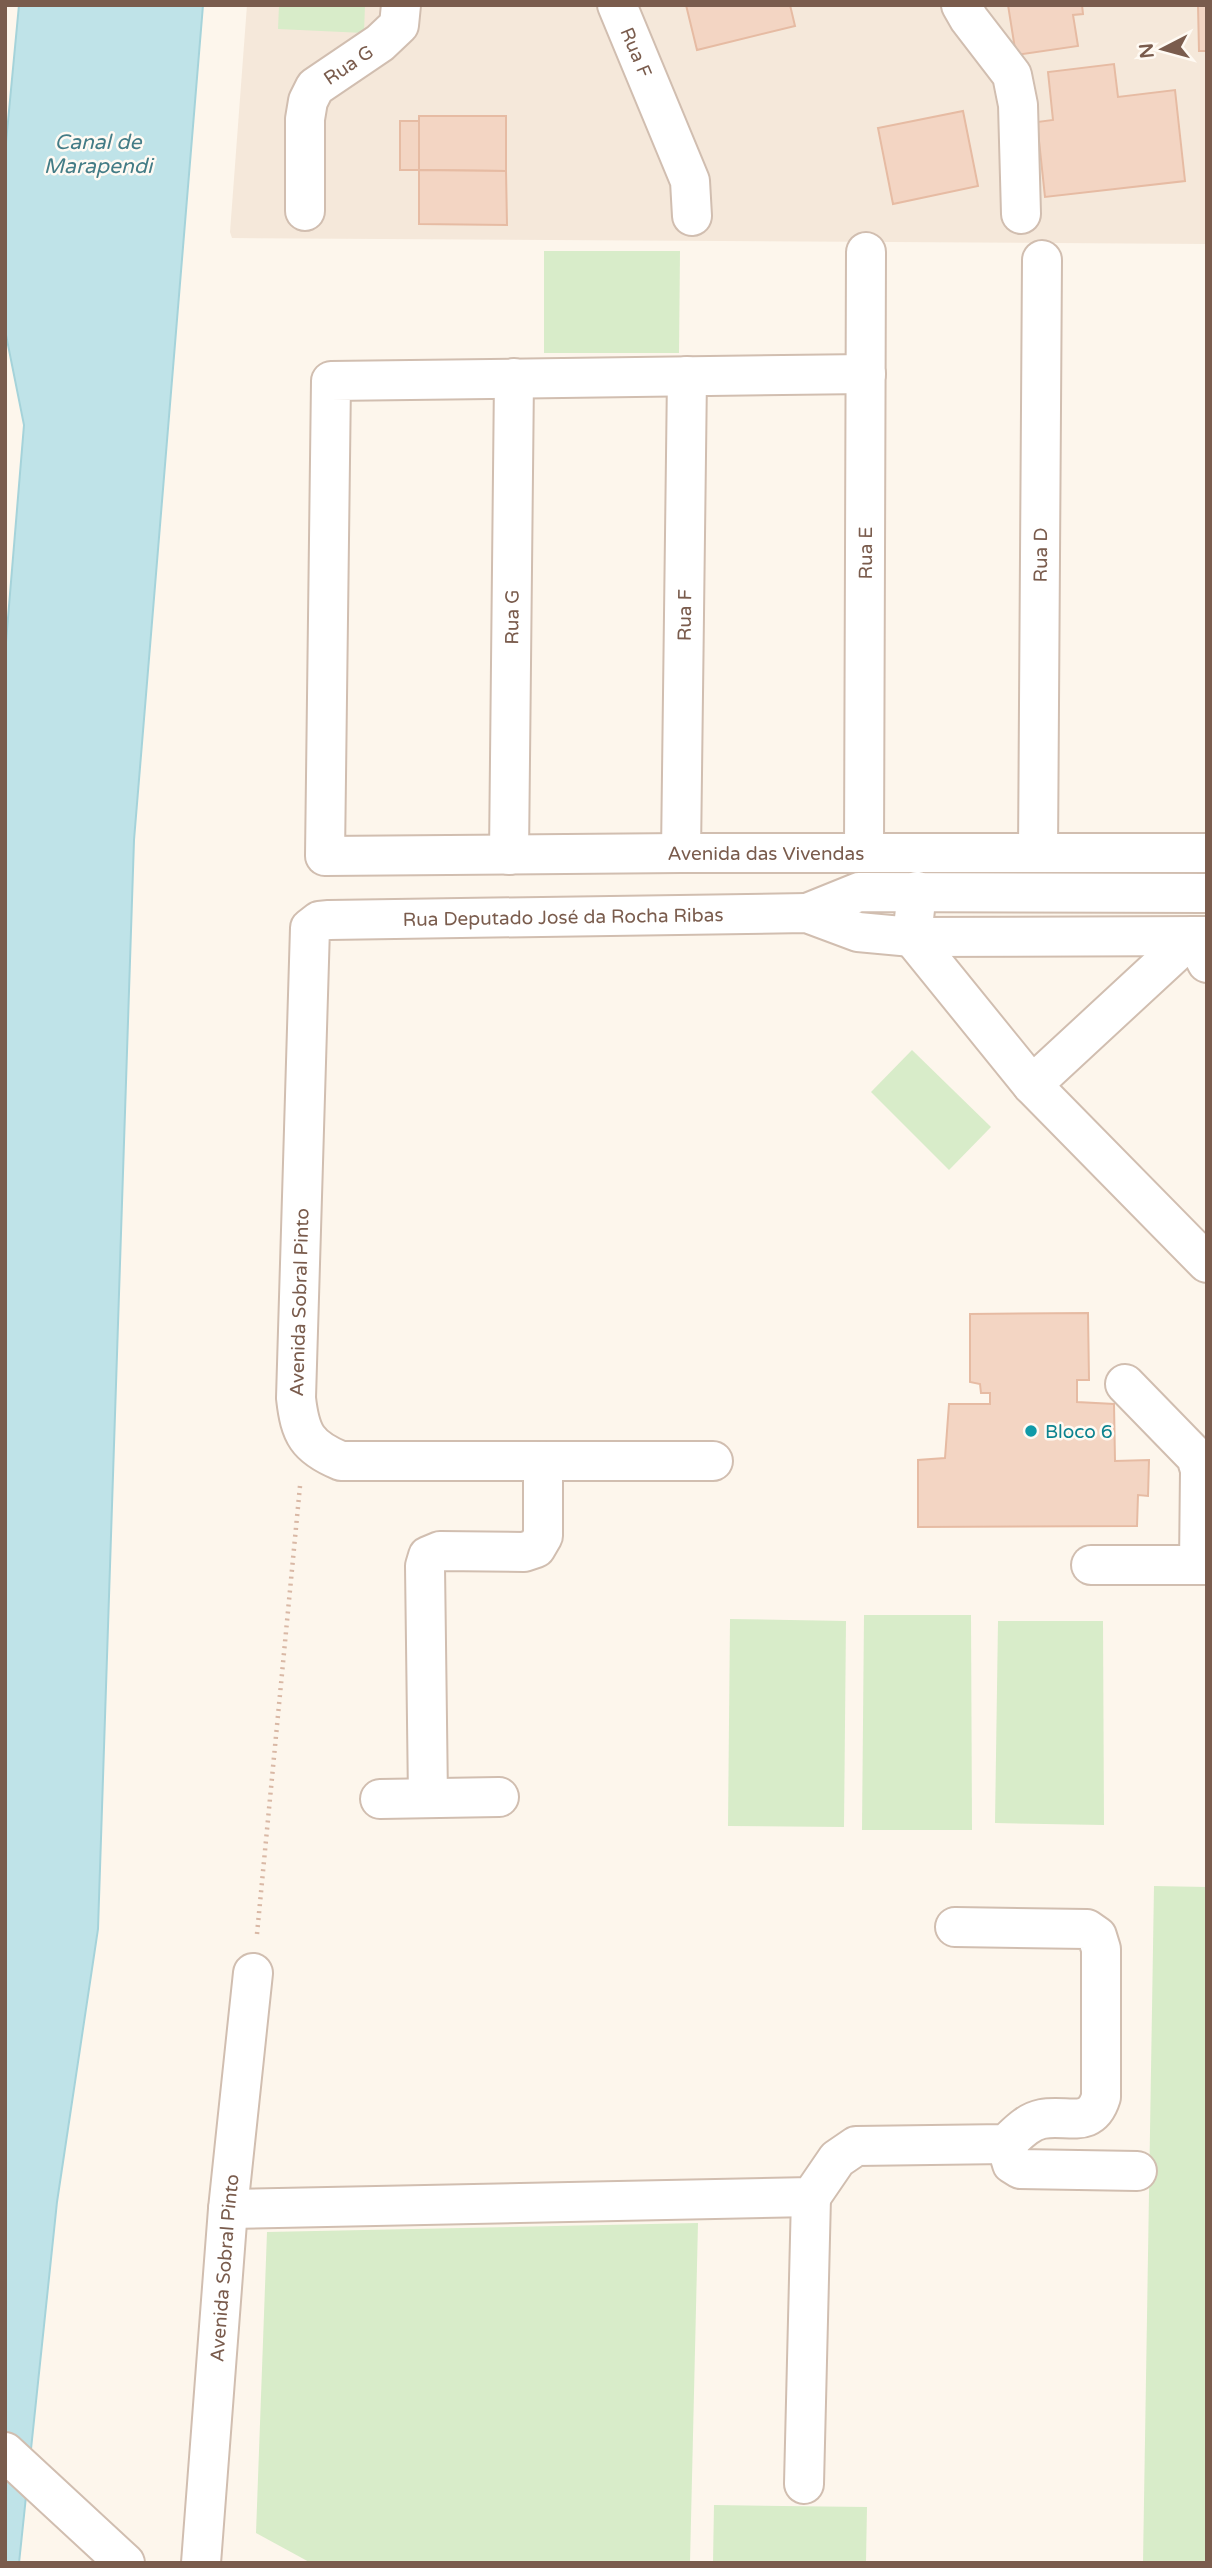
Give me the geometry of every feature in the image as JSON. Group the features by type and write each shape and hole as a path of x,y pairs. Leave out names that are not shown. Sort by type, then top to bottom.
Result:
{"street":[{"name":"Rua G","path":"305,211 305,119 314,86 380,43 398,25 401,5"},
{"name":"Rua F","path":"617,5 690,181 692,216"},
{"path":"961,5 968,19 1012,75 1018,105 1021,214"},
{"name":"Rua E","path":"864,852 866,252"},
{"name":"Rua D","path":"1038,853 1042,260"},
{"path":"514,378 866,374"},
{"name":"Rua F","path":"681,853 687,376"},
{"name":"Rua G","path":"509,855 514,378"},
{"name":"Avenida das Vivendas","path":"514,378 331,381 325,856 864,852 1207,853"},
{"path":"917,891 912,937 1031,1085 1207,1263"},
{"name":"Rua Deputado José da Rocha Ribas","path":"319,921 807,913 859,892 1207,893"},
{"name":"Rua Deputado José da Rocha Ribas","path":"807,913 858,932 912,937 1202,945"},
{"name":"Avenida Sobral Pinto","path":"305,1437 298,1420 296,1398 308,937 310,928 319,921"},
{"path":"1031,1085 1202,945"},
{"path":"1091,1565 1203,1565 1200,1470 1196,1457 1125,1384"},
{"path":"305,1437 321,1453 341,1461 713,1461"},
{"path":"428,1798 425,1566 428,1556 440,1551 524,1552 536,1548 542,1536 543,1462"},
{"path":"380,1799 499,1797"},
{"path":"804,2484 810,2197 837,2159 856,2146 1006,2144 1028,2124 1042,2119 1088,2118 1097,2111 1101,2097 1101,1950 1097,1936 1087,1929 955,1927"},
{"name":"Avenida Sobral Pinto","path":"201,2563 228,2209 253,1973"},
{"path":"1006,2144 1012,2164 1020,2169 1137,2171"},
{"path":"228,2209 810,2197"},
{"path":"5,2452 125,2563"}],"path":[{"path":"253,1973 305,1437"}],"shaded area":[{"path":"247,5 1207,5 1207,244 232,238 230,232"}],"green space":[{"path":"279,5 365,5 364,33 278,29"},
{"path":"544,251 680,251 679,353 544,353"},
{"path":"912,1050 991,1127 949,1170 871,1092"},
{"path":"864,1615 971,1615 972,1830 862,1830"},
{"path":"730,1619 846,1621 844,1827 728,1826"},
{"path":"998,1621 1103,1621 1104,1825 995,1823"},
{"path":"1154,1886 1207,1887 1207,2563 1143,2563"},
{"path":"698,2223 690,2563 311,2563 256,2533 267,2232"},
{"path":"714,2505 867,2507 866,2563 713,2563"}],"water":[{"name":"Canal de Marapendi","path":"19,5 203,5 134,840 98,1929 57,2202 19,2563 5,2563 5,654 24,425 5,330 5,153"}],"building":[{"path":"686,5 790,5 795,26 697,50"},
{"path":"1008,5 1082,5 1083,14 1073,15 1078,46 1016,55"},
{"path":"1198,5 1207,5 1207,51 1199,51"},
{"path":"1114,64 1118,97 1175,90 1185,181 1045,197 1037,122 1053,120 1048,72"},
{"path":"963,111 978,186 893,204 878,128"},
{"path":"419,116 506,116 506,171 419,170"},
{"path":"400,121 419,121 419,170 400,170"},
{"path":"419,170 506,171 507,225 419,224"},
{"name":"Bloco 6","path":"1088,1313 1089,1380 1077,1380 1077,1402 1114,1404 1115,1461 1149,1460 1148,1496 1138,1495 1137,1526 918,1527 918,1460 945,1458 949,1404 990,1404 990,1393 981,1393 980,1384 970,1382 970,1314"}],"place":[{"name":"Bloco 6","path":"1031,1431"}]}
